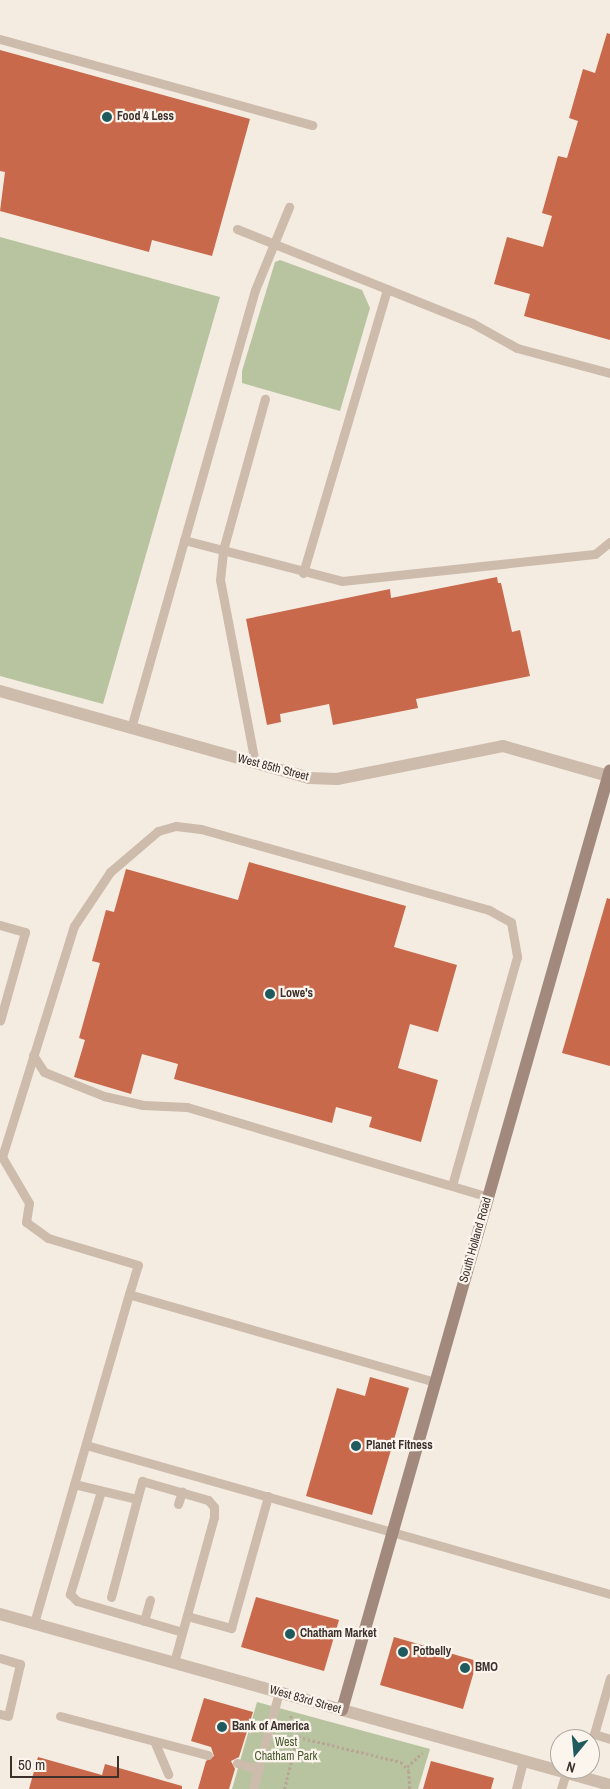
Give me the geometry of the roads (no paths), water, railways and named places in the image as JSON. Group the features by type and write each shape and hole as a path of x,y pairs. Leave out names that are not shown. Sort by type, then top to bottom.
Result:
{"main road":[{"name":"South Holland Road","path":"342,1710 609,773"}],"street":[{"name":"West 85th Street","path":"0,691 310,778 337,778 504,746 609,773"},
{"name":"West 83rd Street","path":"0,1614 550,1769"},
{"name":"West 83rd Street","path":"588,1779 610,1785"}],"lane":[{"path":"0,39 312,125"},
{"path":"131,728 255,290 289,207"},
{"path":"236,229 472,323 518,348 610,374"},
{"path":"303,572 387,289"},
{"path":"255,763 220,580 222,550 265,399"},
{"path":"184,540 342,581 595,554 610,542"},
{"path":"34,1623 138,1265 48,1238 26,1222 28,1203 2,1157 74,926 110,872 158,831 176,826 200,829 489,910 511,922 517,956 452,1185"},
{"path":"0,925 25,932 0,1021"},
{"path":"33,1055 44,1072 104,1096 143,1105 187,1107 488,1197"},
{"path":"130,1294 435,1382"},
{"path":"86,1444 610,1594"},
{"path":"111,1597 142,1481 208,1500 214,1517 174,1662"},
{"path":"74,1484 136,1499"},
{"path":"101,1490 70,1594 76,1601 182,1632"},
{"path":"178,1504 182,1492"},
{"path":"187,1616 231,1628 268,1496"},
{"path":"144,1621 150,1600"},
{"path":"0,1658 20,1664 8,1716 0,1714"},
{"path":"610,1678 594,1734 610,1739"},
{"path":"253,1789 280,1692"},
{"path":"60,1716 155,1743 208,1755"},
{"path":"155,1743 168,1774"},
{"path":"516,1789 523,1761"},
{"path":"237,1763 258,1769"}],"place":[{"name":"Food 4 Less","path":"107,117"},
{"name":"Lowe's","path":"270,994"},
{"name":"Planet Fitness","path":"356,1446"},
{"name":"Chatham Market","path":"290,1634"},
{"name":"Potbelly","path":"403,1652"},
{"name":"BMO","path":"465,1668"},
{"name":"Bank of America","path":"222,1727"}],"park label":[{"name":"West Chatham Park","path":"286,1750"}]}
